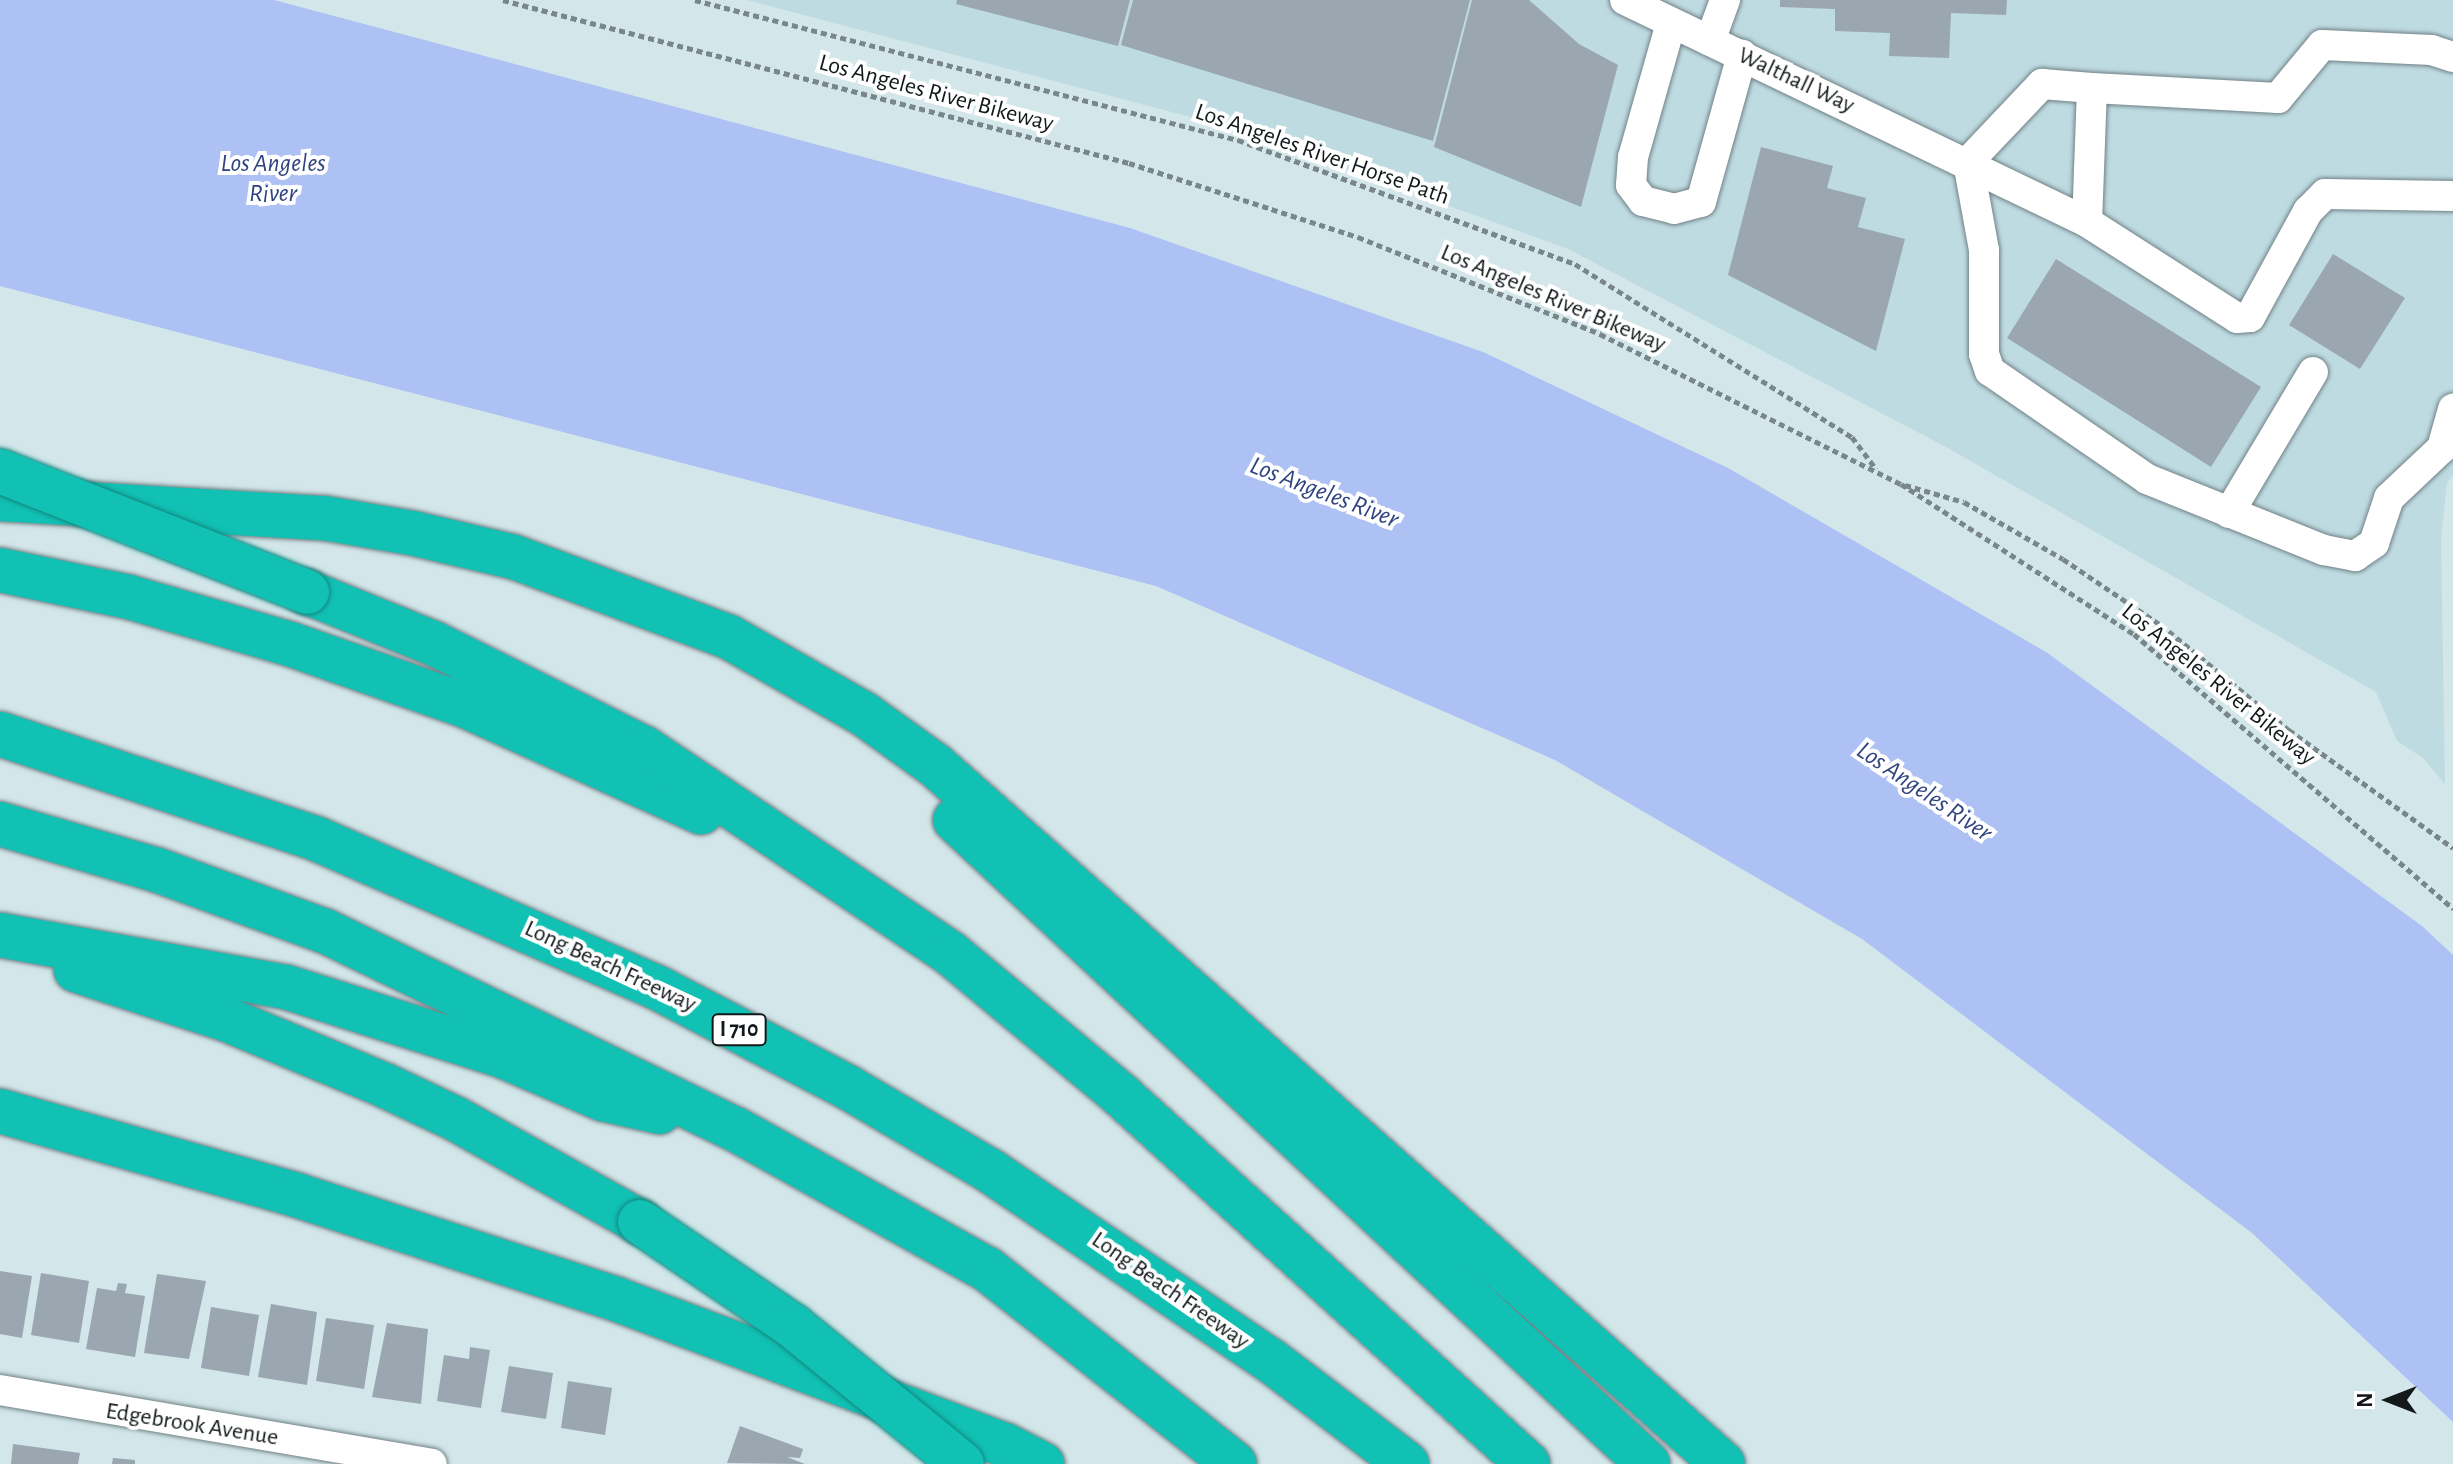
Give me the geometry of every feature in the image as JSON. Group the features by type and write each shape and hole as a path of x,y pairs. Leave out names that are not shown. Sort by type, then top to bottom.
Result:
{"highway":[{"path":"0,471 435,644 632,742 737,806 950,953 1017,1006 1528,1464"},
{"path":"0,499 293,516 368,526 514,557 729,637 864,714 935,765 1723,1464"},
{"path":"0,570 129,597 290,644 466,706 830,873"},
{"path":"651,609 854,744 987,847 1648,1464"},
{"name":"Long Beach Freeway","path":"0,734 317,839 658,988 849,1088 992,1172 1208,1316 1407,1464"},
{"path":"0,824 157,870 325,931 735,1129 987,1269 1235,1464"},
{"path":"0,935 286,987 503,1056 603,1099 735,1129"},
{"path":"0,950 96,976 305,1051 456,1119 640,1222 793,1326 962,1464"},
{"path":"0,1080 296,1195"},
{"path":"0,1111 296,1195 616,1299 1005,1445 1042,1464"}],"street":[{"name":"Walthall Way","path":"1625,0 1968,162 2087,222 2237,318 2250,317 2308,211 2325,194 2453,196"},
{"path":"1710,41 1725,0"},
{"path":"1671,23 1633,157 1631,185 1643,201 1674,209 1701,202 1742,55"},
{"path":"2453,57 2432,50 2322,45 2278,98 2042,84 1968,162 1984,250 1984,354 1990,371 2147,479 2229,513 2355,556 2374,543 2389,498 2442,448 2453,409"},
{"path":"2087,222 2092,88"},
{"path":"2229,513 2313,372"},
{"name":"Edgebrook Avenue","path":"0,1390 339,1457 432,1464"}],"path":[{"name":"Los Angeles River Bikeway","path":"503,0 1129,163 1358,237 1600,334 1901,484 2134,634 2453,908"},
{"name":"Los Angeles River Horse Path","path":"695,0 1238,140 1575,264 1852,437 1878,472"},
{"path":"1901,484 1964,502 2063,559 2161,625 2289,730 2453,848"}],"shaded area":[{"path":"747,0 2453,0 2453,475 2447,483 2441,539 2445,784 2423,758 2397,741 2376,692 1946,447 1568,249 1236,129"}],"water":[{"name":"Los Angeles River","path":"0,0 274,0 1130,228 1483,352 1728,468 2046,652 2422,926 2453,955 2453,1422 2252,1233 1862,939 1555,760 1156,586 0,286"}],"building":[{"path":"957,0 1130,0 1118,46 956,4"},
{"path":"1133,0 1470,0 1433,141 1121,45"},
{"path":"1472,0 1529,0 1579,44 1618,65 1581,207 1434,147"},
{"path":"1780,0 2007,0 2006,15 1951,13 1949,58 1889,56 1890,33 1835,31 1835,9 1780,7"},
{"path":"1761,147 1833,166 1827,188 1866,198 1858,227 1905,239 1876,351 1728,275"},
{"path":"2333,254 2405,298 2360,369 2289,325"},
{"path":"2056,259 2261,387 2211,467 2007,338"},
{"path":"0,1271 32,1276 22,1338 0,1334"},
{"path":"41,1273 89,1281 79,1343 31,1335"},
{"path":"157,1274 206,1281 189,1359 144,1353"},
{"path":"118,1283 127,1284 125,1293 145,1296 135,1357 86,1349 97,1288 116,1291"},
{"path":"271,1304 317,1312 307,1385 258,1377"},
{"path":"211,1307 259,1315 249,1376 201,1368"},
{"path":"326,1318 374,1325 364,1389 316,1381"},
{"path":"387,1323 428,1329 421,1404 372,1397"},
{"path":"470,1347 490,1350 481,1408 437,1401 444,1355 469,1359"},
{"path":"509,1366 553,1373 546,1419 501,1412"},
{"path":"568,1381 612,1388 605,1435 561,1428"},
{"path":"740,1426 803,1449 800,1458 787,1457 805,1464 727,1463"},
{"path":"13,1444 80,1453 78,1464 11,1464"},
{"path":"113,1458 135,1460 135,1464 112,1464"}]}
